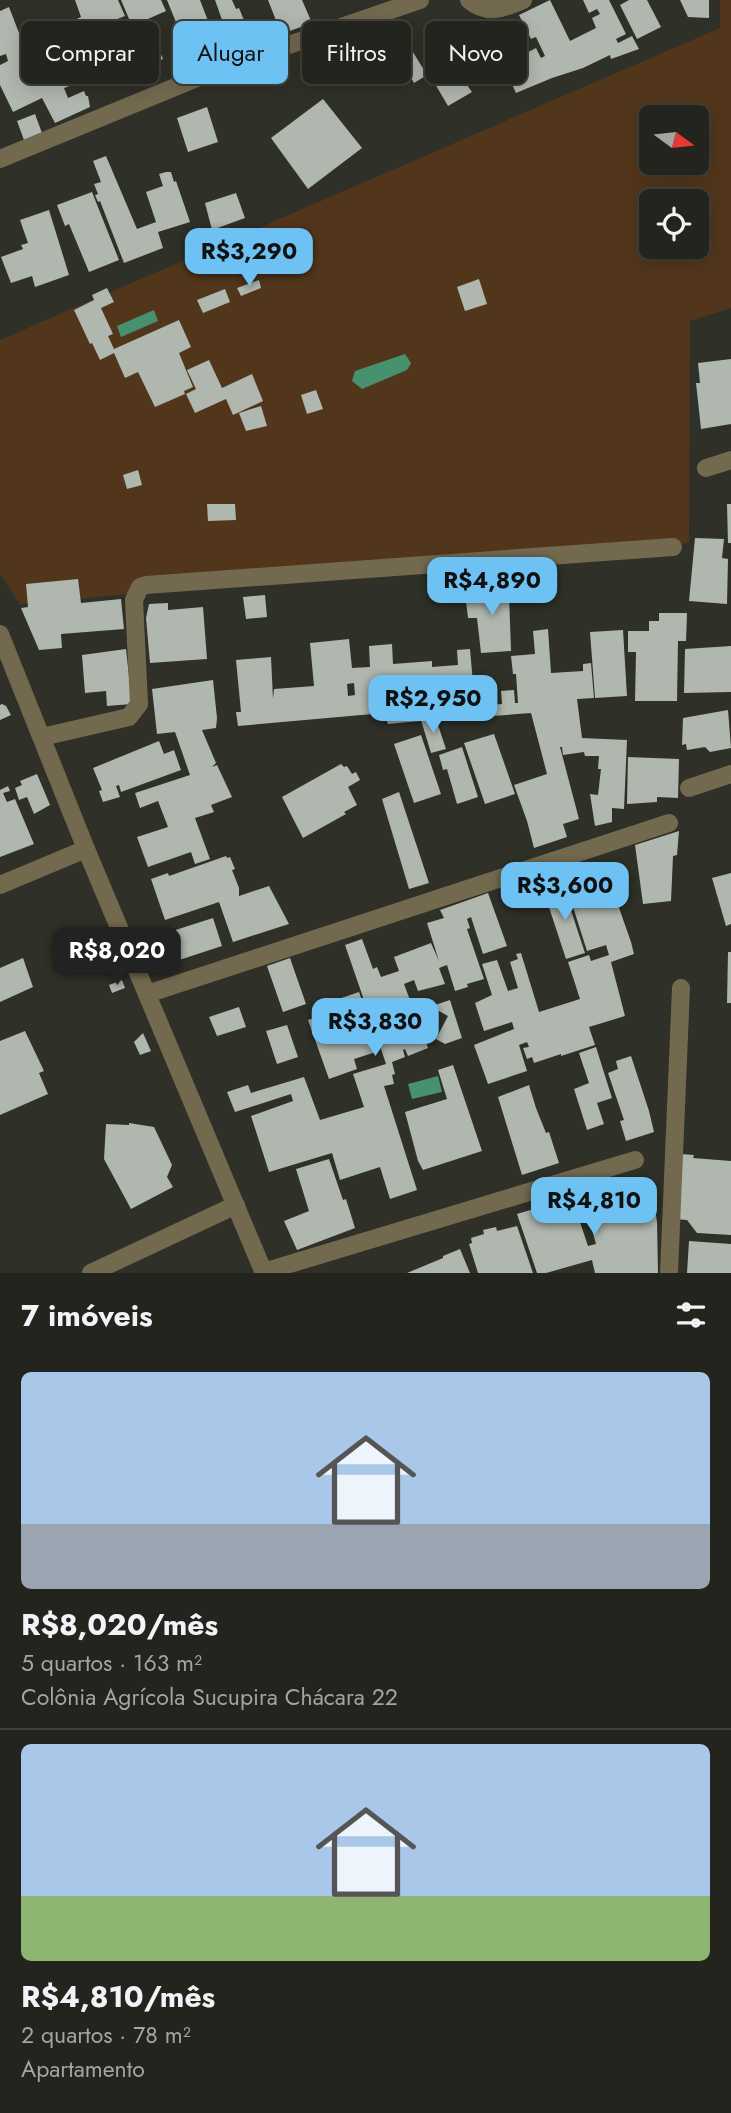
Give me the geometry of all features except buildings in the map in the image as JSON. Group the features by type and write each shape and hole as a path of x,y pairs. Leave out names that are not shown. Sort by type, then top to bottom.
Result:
{"street":[{"path":"0,159 219,69 420,0"},
{"path":"469,0 482,9 494,10 523,0"},
{"path":"706,468 731,460"},
{"path":"43,737 129,717 135,712 139,705 134,600 140,587 146,585 673,547"},
{"path":"0,634 16,679 43,737 86,849 263,1273 635,1160"},
{"path":"0,668 16,679"},
{"path":"689,788 731,774"},
{"path":"147,993 669,823"},
{"path":"0,885 86,849"},
{"path":"669,1273 681,988"},
{"path":"91,1273 236,1205"}],"shaded area":[{"path":"720,0 731,0 731,308 690,321 689,543 20,604 0,574 0,340 720,28"},
{"path":"154,310 158,321 121,337 117,326"},
{"path":"405,354 411,363 407,370 362,389 352,381 355,371"},
{"path":"438,1076 442,1092 412,1099 408,1084"}]}
